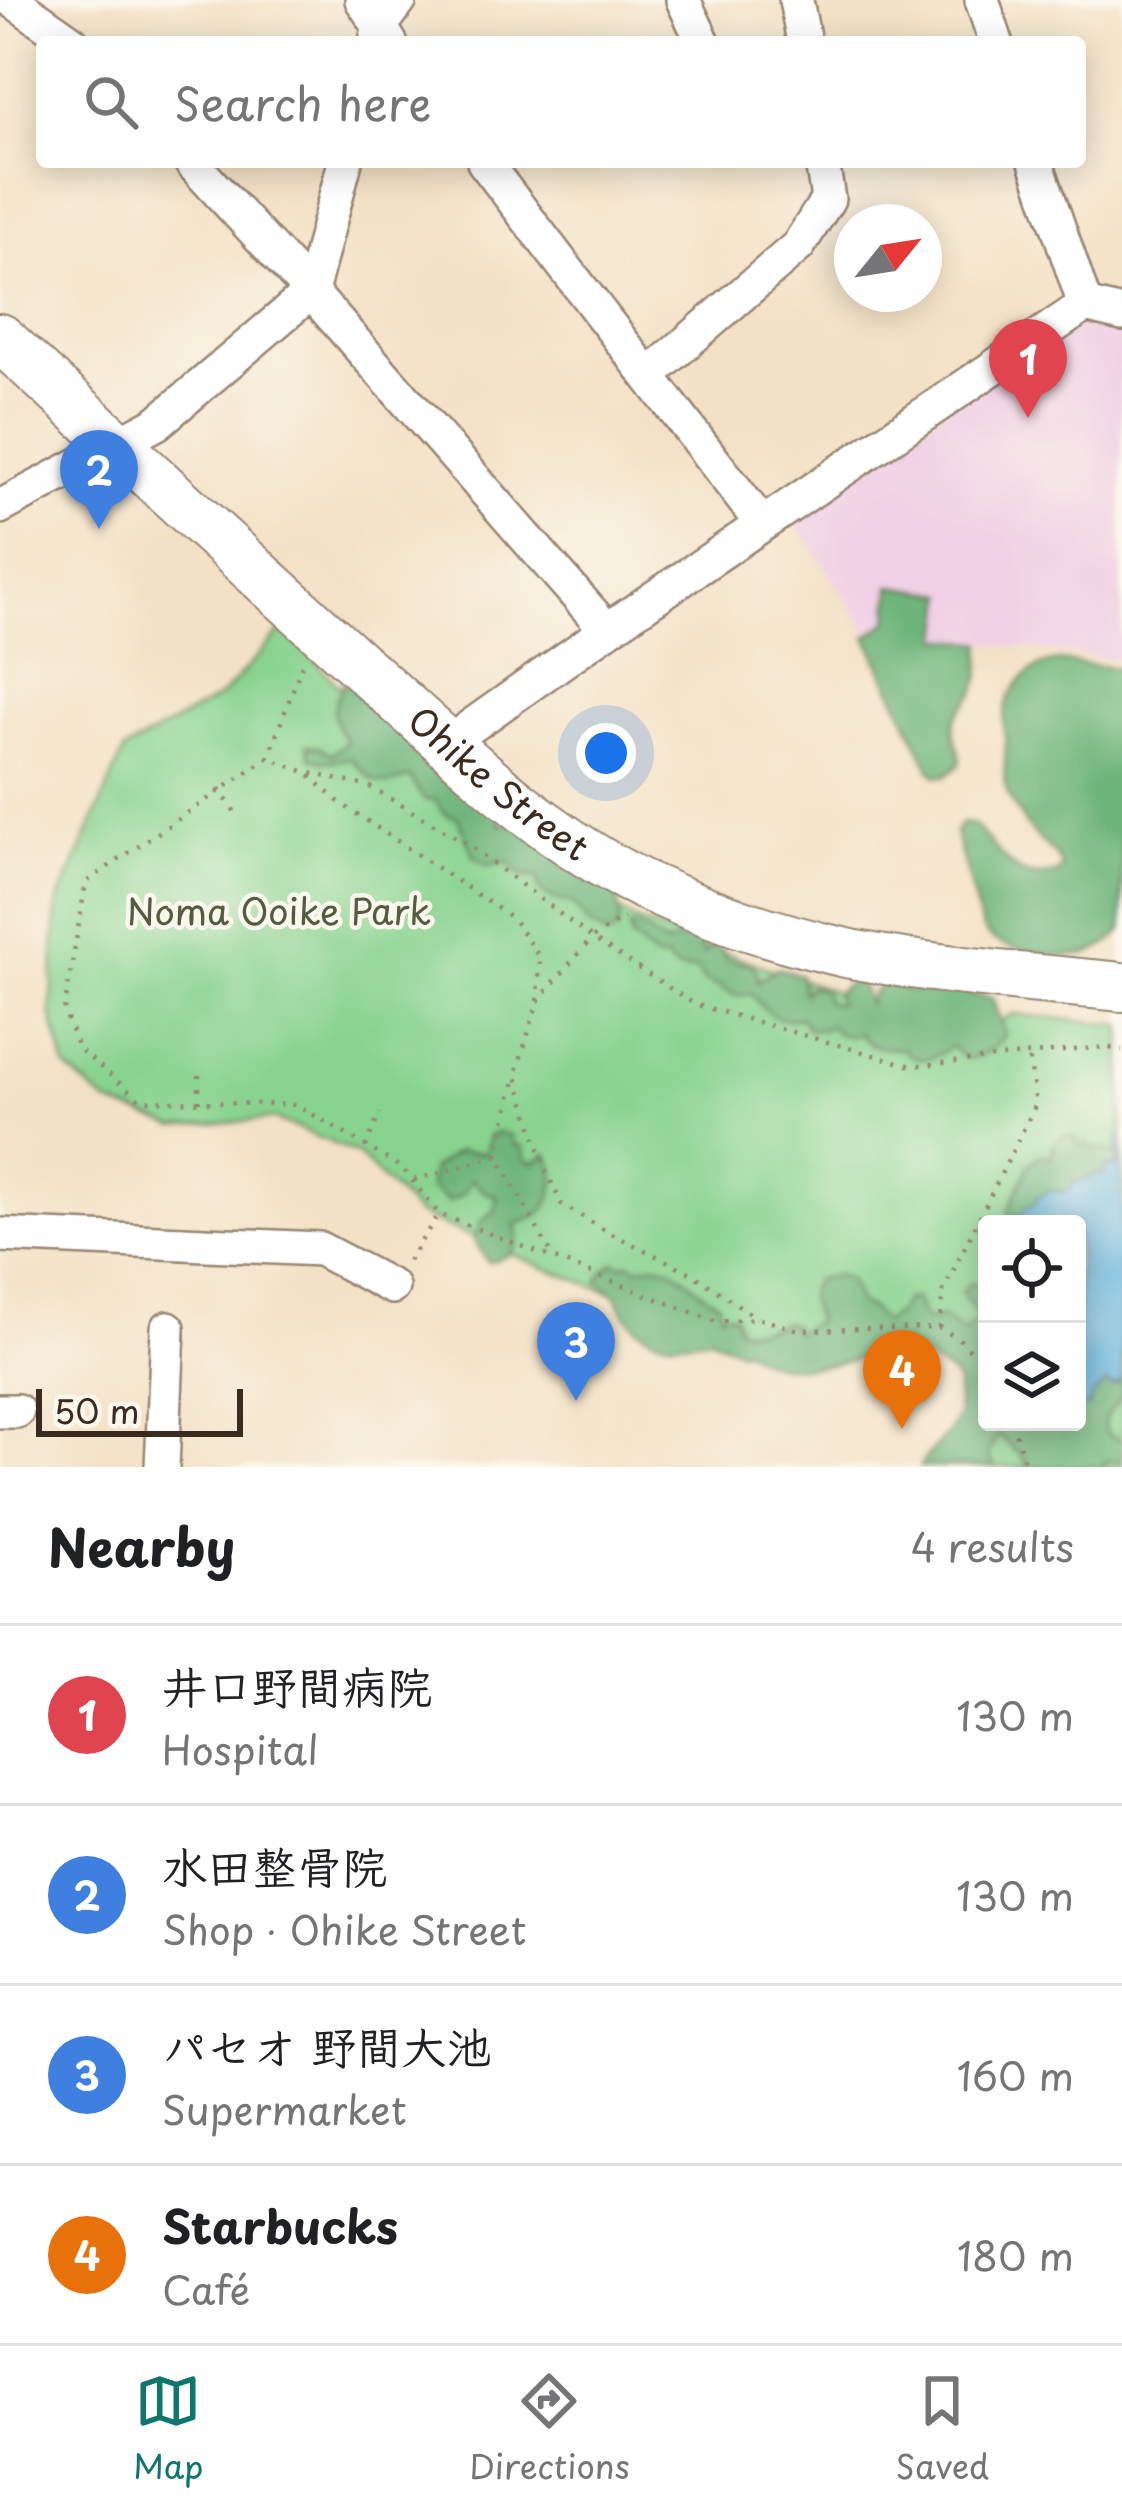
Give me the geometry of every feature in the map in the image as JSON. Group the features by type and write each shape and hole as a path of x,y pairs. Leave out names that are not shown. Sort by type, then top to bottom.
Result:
{"street":[{"path":"12,0 63,36"},
{"path":"377,28 400,0"},
{"path":"683,0 700,36"},
{"path":"796,0 803,36"},
{"path":"982,0 994,36"},
{"path":"197,168 607,629"},
{"path":"0,507 157,423 311,292 343,168"},
{"path":"489,168 762,524"},
{"path":"650,375 799,246 828,199 823,168"},
{"path":"1038,168 1085,305"},
{"path":"451,747 470,727 607,629 1085,305 1122,314"},
{"name":"Ohike Street","path":"0,338 451,747 512,800 580,849 642,884 762,930 849,953 907,963 1121,976"},
{"path":"0,1235 320,1249 392,1286"},
{"path":"162,1467 168,1328"}],"path":[{"path":"308,647 268,758 86,882 64,1011 79,1048 140,1100 297,1105 402,1168 439,1214 717,1322 758,1318"},
{"path":"268,758 370,787 465,842 592,938 694,1004 912,1066 1104,1047 1122,1050"},
{"path":"306,772 339,802 512,918 540,958 538,1000 497,1156 554,1259"},
{"path":"219,789 239,818"},
{"path":"538,1000 592,938 625,917"},
{"path":"939,1328 943,1292 1036,1104 1028,1055"},
{"path":"199,1073 199,1102"},
{"path":"516,1074 546,1171 562,1204 692,1273 758,1318 799,1330 939,1328 978,1357"},
{"path":"366,1147 380,1113"},
{"path":"412,1181 497,1156"},
{"path":"392,1286 439,1214"},
{"path":"1015,1431 1026,1467"}],"shaded area":[{"path":"1078,318 1122,319 1122,660 941,638 946,594 892,586 889,621 869,634 792,517"}],"green space":[{"path":"891,586 946,594 941,638 983,643 978,686 955,720 960,764 945,776 930,769 867,637 889,621"},
{"name":"Noma Ooike Park","path":"284,628 371,720 593,894 635,921 831,990 857,1016 985,1030 1013,1014 1122,1025 1122,1467 940,1467 974,1387 951,1353 881,1340 805,1365 545,1268 417,1214 356,1153 274,1119 175,1127 107,1103 66,1068 51,1013 57,905 124,751 222,695"},
{"path":"1059,661 1122,669 1122,930 1099,949 1073,956 1023,949 987,935 955,832 962,823 974,825 1020,871 1044,876 1059,873 1060,862 1026,825 1008,793 1004,726 1008,702 1019,683 1037,668"},
{"path":"344,682 500,803 501,826 512,821 624,900 617,901 618,930 608,936 590,925 571,903 540,891 537,877 521,876 508,862 487,865 475,858 457,817 444,813 436,800 425,800 409,777 383,783 370,778 351,758 325,762 311,758 307,745 332,754 347,742 334,714"},
{"path":"630,927 666,945 684,936 698,941 703,954 714,947 720,949 727,959 752,964 758,981 777,968 800,975 804,993 817,987 827,1002 838,1004 836,993 854,982 863,989 868,1004 884,984 915,992 930,985 992,998 1005,1035 976,1057 963,1057 951,1046 921,1059 903,1049 872,1045 858,1033 836,1033 830,1025 808,1029 800,1017 784,1019 771,1014 751,993 732,994 705,982 696,969 679,970 666,959 655,959 631,938"},
{"path":"511,1135 514,1145 522,1146 526,1159 533,1163 547,1154 554,1178 542,1212 516,1224 518,1240 513,1251 488,1262 474,1239 482,1221 495,1211 497,1196 483,1191 472,1179 463,1194 448,1202 430,1188 432,1169 458,1151 485,1153 489,1136"},
{"path":"1060,1137 1122,1156 1118,1172 1032,1215 1009,1215 1030,1163 1041,1155 1052,1157"},
{"path":"615,1262 671,1269 718,1302 721,1314 734,1315 738,1328 783,1322 795,1332 816,1321 810,1290 816,1279 837,1275 848,1280 859,1305 884,1323 905,1300 915,1299 925,1320 944,1318 962,1333 978,1321 978,1431 1086,1431 1086,1384 1122,1375 1122,1396 1104,1426 1109,1435 1122,1441 1122,1461 1112,1460 1103,1467 1026,1467 1025,1459 998,1435 988,1454 995,1467 920,1467 959,1412 955,1379 921,1352 888,1347 851,1360 802,1367 770,1362 711,1337 657,1339 638,1328 614,1294 598,1281"},
{"path":"971,1282 978,1286 978,1316 961,1292"}],"water":[{"path":"1118,1140 1122,1140 1122,1381 1113,1386 1106,1383 1086,1407 1086,1215 1019,1215 1037,1197 1051,1190 1072,1189 1074,1180 1103,1175 1106,1166 1115,1168"}],"place":[{"name":"井口野間病院","path":"1028,418"},
{"name":"水田整骨院","path":"99,529"},
{"name":"パセオ 野間大池","path":"576,1401"},
{"name":"Starbucks","path":"902,1429"}]}
